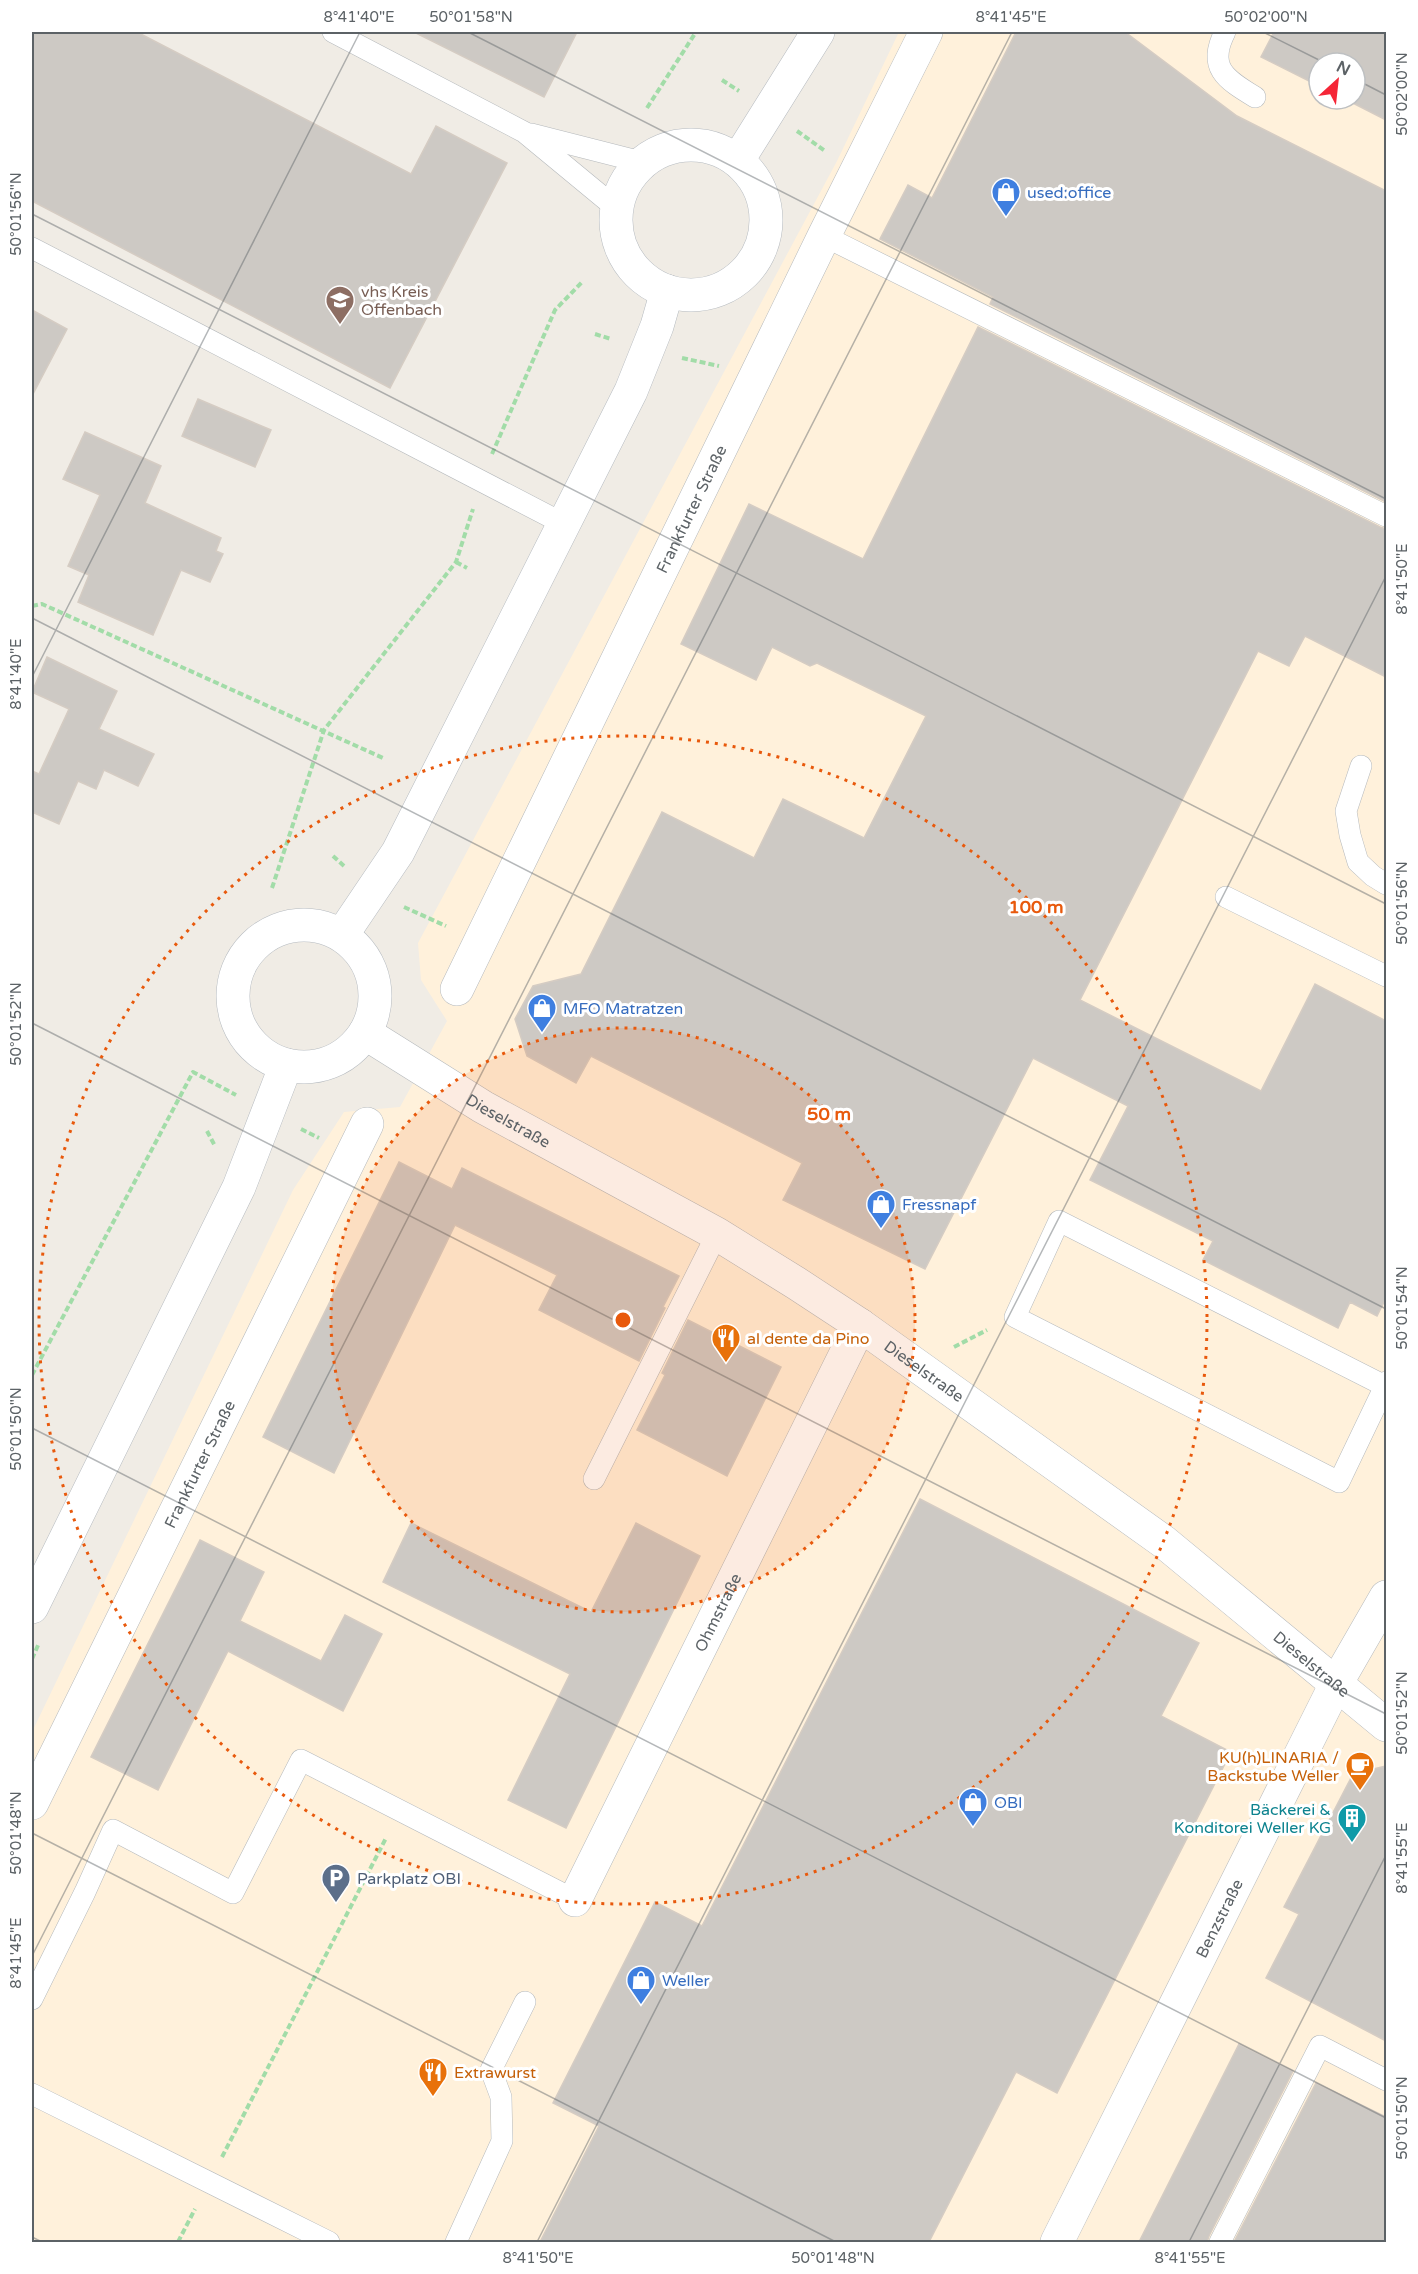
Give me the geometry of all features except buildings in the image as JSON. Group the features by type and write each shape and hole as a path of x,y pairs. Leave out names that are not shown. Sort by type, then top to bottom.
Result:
{"street":[{"path":"738,160 818,32"},
{"name":"Frankfurter Straße","path":"457,988 926,32"},
{"path":"689,144 715,148 738,160 754,177 764,198 765,233 752,265 734,281 714,292 690,295 667,291 648,282 632,267 618,239 616,208 625,182 641,162 663,149 689,144"},
{"path":"342,935 398,852 564,524 631,390 657,326 667,291"},
{"path":"294,926 319,926 342,935 358,948 369,966 375,985 375,1005 365,1033 344,1056 326,1065 306,1068 286,1065 264,1055 246,1038 236,1016 233,992 239,968 252,948 279,930 294,926"},
{"name":"Dieselstraße","path":"365,1033 483,1107 717,1234 796,1282 860,1325 1164,1542 1386,1725"},
{"path":"32,1607 239,1187 286,1065"},
{"name":"Frankfurter Straße","path":"32,1803 367,1124"},
{"name":"Ohmstraße","path":"575,1900 860,1325"},
{"name":"Benzstraße","path":"1057,2242 1337,1683 1386,1597"}],"lane":[{"path":"333,32 524,132 616,208"},
{"path":"1226,32 1217,47 1222,73 1231,83 1255,97"},
{"path":"524,132 641,162"},
{"path":"824,236 1386,516"},
{"path":"32,248 564,524"},
{"path":"1361,766 1346,811 1350,836 1358,862 1386,884"},
{"path":"1226,897 1386,976"},
{"path":"1059,1221 1386,1385 1340,1482 1015,1317 1059,1221"},
{"path":"594,1479 717,1234"},
{"path":"32,1999 113,1830 234,1893 301,1760 575,1900"},
{"path":"456,2242 502,2141 501,2097 491,2070 525,2002"},
{"path":"1220,2242 1320,2046 1386,2080"},
{"path":"32,2094 329,2242"}],"path":[{"path":"647,108 696,32"},
{"path":"272,888 324,730 456,562 481,482 555,310 583,281"},
{"path":"456,562 467,568"},
{"path":"32,606 42,604 383,758"},
{"path":"32,1375 193,1072"},
{"path":"930,1376 947,1351 1015,1317"},
{"path":"178,2242 400,1810"}],"shaded area":[{"path":"899,32 1386,32 1386,2242 32,2242 32,1732 293,1190 344,1112 400,1107 447,1021 421,980 418,943 837,161"}],"place":[{"name":"used:office","path":"1006,218"},
{"name":"vhs Kreis Offenbach","path":"340,326"},
{"name":"MFO Matratzen","path":"542,1034"},
{"name":"Fressnapf","path":"881,1230"},
{"name":"al dente da Pino","path":"726,1364"},
{"name":"KU(h)LINARIA / Backstube Weller","path":"1360,1792"},
{"name":"OBI","path":"973,1828"},
{"name":"Bäckerei & Konditorei Weller KG","path":"1352,1844"},
{"name":"Parkplatz OBI","path":"336,1904"},
{"name":"Weller","path":"641,2006"},
{"name":"Extrawurst","path":"433,2098"}]}
